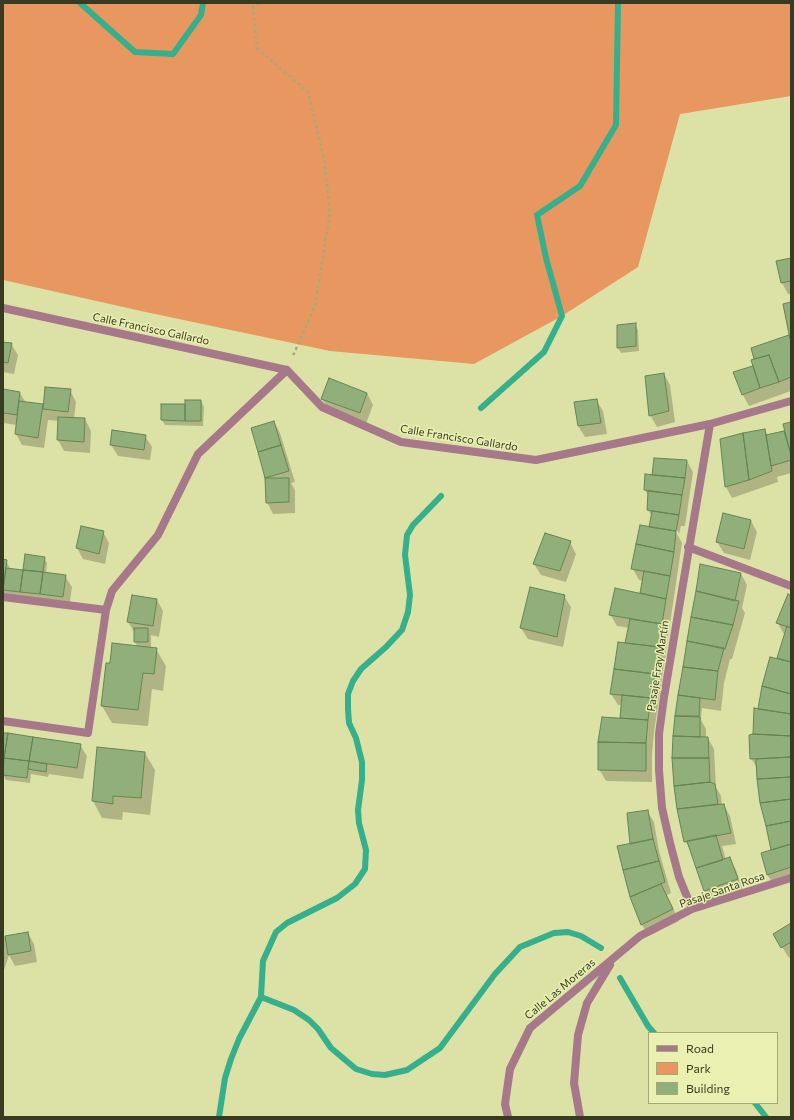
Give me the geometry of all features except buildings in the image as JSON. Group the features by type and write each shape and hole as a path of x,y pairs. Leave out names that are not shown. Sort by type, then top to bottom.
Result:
{"street":[{"name":"Calle Francisco Gallardo","path":"3,308 287,370 322,407 401,442 536,460 710,424 791,402"},
{"path":"3,722 88,733 106,610 112,591 158,535 198,454 287,370"},
{"name":"Pasaje Fray Martín","path":"692,909 680,877 662,808 659,770 659,734 688,547 710,424"},
{"path":"688,547 791,586"},
{"path":"3,597 106,610"},
{"name":"Pasaje Santa Rosa","path":"640,936 692,909 791,878"},
{"name":"Calle Las Moreras","path":"508,1117 505,1104 510,1069 530,1028 640,936"},
{"path":"580,1117 574,1083 578,1036 587,1003 613,959"}],"path":[{"path":"259,3 253,7 257,48 308,92 324,159 330,212 315,306 287,370"}],"green space":[{"path":"3,3 791,3 791,96 680,114 638,267 562,316 474,364 330,351 3,280"}],"waterway":[{"path":"80,3 135,52 173,54 201,15 203,3"},
{"path":"481,408 544,352 562,316 546,258 537,215 580,186 616,125 618,3"},
{"path":"441,496 413,525 407,535 405,555 410,595 408,612 402,630 386,647 361,669 353,681 348,694 349,723 356,738 362,762 362,780 358,810 359,823 366,850 365,869 355,884 337,898 287,923 276,932 263,961 261,997 294,1010 309,1020 318,1029 331,1048 356,1069 372,1074 385,1075 407,1070 440,1048 495,974 520,947 554,933 568,932 581,936 601,948"},
{"path":"620,978 648,1026 653,1032"},
{"path":"219,1117 225,1078 231,1059 239,1039 261,997"},
{"path":"756,1104 766,1117"}]}
